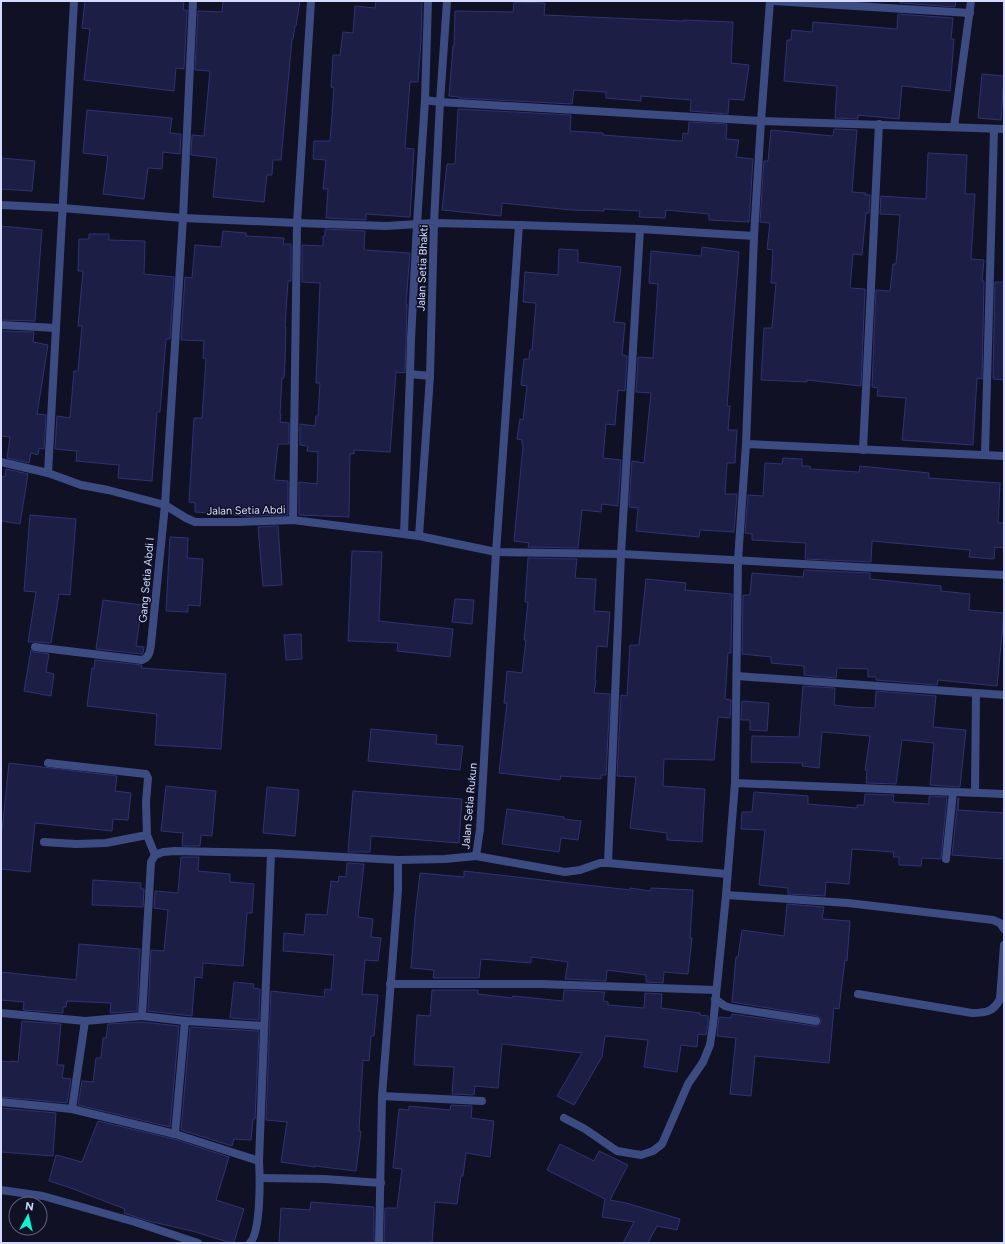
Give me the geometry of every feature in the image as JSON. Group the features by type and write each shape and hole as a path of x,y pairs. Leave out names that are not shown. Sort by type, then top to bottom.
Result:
{"street":[{"path":"48,473 74,1"},
{"name":"Gang Setia Abdi I","path":"35,647 142,660 147,659 149,656 165,505 183,218 192,1"},
{"path":"293,520 297,223 311,1"},
{"name":"Jalan Setia Bhakti","path":"404,534 411,338 425,100 428,1"},
{"name":"Jalan Setia Bhakti","path":"419,536 430,376 434,223 447,1"},
{"path":"564,1118 585,1129 617,1151 641,1155 653,1151 662,1144 688,1084 703,1062 710,1045 716,1000 735,783 738,560 746,444 754,236 770,1"},
{"path":"774,1 970,13"},
{"path":"954,127 971,1"},
{"path":"425,100 761,121 1004,129"},
{"path":"863,450 879,124"},
{"path":"985,455 994,129"},
{"path":"1,205 62,208 183,218 297,223 386,226 434,223 519,225 640,229 754,236"},
{"name":"Jalan Setia Rukun","path":"519,225 496,552 480,829 476,856 565,872 580,870 600,863 608,863 727,874"},
{"path":"608,863 621,554 640,229"},
{"path":"1,325 56,328"},
{"path":"410,374 430,376"},
{"path":"746,444 1004,456"},
{"name":"Jalan Setia Abdi","path":"1,462 48,473 81,485 108,490 165,505 195,522 293,520 419,536 496,552 621,554 1004,575"},
{"path":"737,676 1004,695"},
{"path":"975,792 976,694"},
{"path":"48,763 146,774 148,778 146,802 147,835 155,855 151,870 142,1016"},
{"path":"735,783 1004,794"},
{"path":"946,859 953,792"},
{"path":"44,842 76,844 106,843 147,835"},
{"path":"155,855 163,852 175,851 271,853 398,860 445,859 476,856"},
{"path":"250,1243 254,1239 257,1226 260,1178 259,1161 271,853"},
{"path":"379,1243 382,1096 398,890 398,860"},
{"path":"726,895 848,903 993,920 1000,923 1004,929"},
{"path":"858,994 972,1013 986,1013 995,1007 1000,999 1004,945"},
{"path":"390,984 541,984 716,990"},
{"path":"716,1000 725,1006 732,1008 816,1021"},
{"path":"1,1013 85,1021 142,1016 185,1021 264,1026"},
{"path":"72,1109 85,1021"},
{"path":"175,1134 185,1021"},
{"path":"382,1096 482,1101"},
{"path":"1,1102 72,1109 175,1134 259,1161"},
{"path":"260,1178 326,1179 381,1183"},
{"path":"1,1190 43,1196 135,1222 198,1243"}],"building":[{"path":"85,1 184,1 183,10 187,10 184,69 176,68 174,91 84,80 90,29 82,28"},
{"path":"223,1 300,1 296,26 292,39 281,160 273,160 272,175 267,175 264,202 213,197 217,158 191,155 192,135 204,136 210,71 195,70 198,11 222,12"},
{"path":"376,1 422,1 418,82 410,82 405,148 414,149 410,217 366,214 366,220 326,218 328,189 323,189 326,160 313,159 314,141 330,141 334,88 331,87 333,55 340,55 343,32 353,33 355,6 375,8"},
{"path":"900,1 956,1 955,7 900,3"},
{"path":"514,2 545,3 544,15 733,22 731,63 749,65 744,100 729,99 728,114 690,111 691,100 641,96 641,101 606,98 606,92 574,90 572,104 459,98 449,96 454,46 455,11 513,12"},
{"path":"898,14 953,18 951,39 954,39 950,91 902,86 899,119 858,115 858,119 835,118 837,86 784,81 787,40 791,40 792,30 812,32 813,22 897,29"},
{"path":"982,74 1004,76 1001,120 978,118"},
{"path":"458,109 571,115 570,131 682,141 683,133 688,134 689,122 727,124 726,139 739,140 736,157 753,159 749,222 709,220 709,214 666,210 665,218 639,217 640,211 604,209 604,211 571,210 502,203 501,216 442,210 447,164 455,164"},
{"path":"87,110 172,118 170,133 181,134 180,154 163,152 162,169 148,168 144,199 103,194 108,156 83,153"},
{"path":"834,129 857,130 852,192 866,193 865,195 870,195 869,213 866,213 862,255 853,254 850,288 865,289 861,386 807,380 807,382 761,380 764,328 772,328 776,283 771,283 773,250 767,249 770,223 760,222 764,161 768,161 771,130 833,136"},
{"path":"928,153 967,155 965,194 975,194 971,259 984,260 982,281 984,281 982,379 977,378 973,445 902,440 906,398 877,396 878,388 872,387 876,290 890,291 893,264 896,264 900,215 880,214 881,196 926,199"},
{"path":"1,158 35,161 32,191 1,189"},
{"path":"1,226 42,230 35,321 1,320"},
{"path":"325,229 365,231 364,250 410,253 406,304 405,373 396,372 390,452 354,450 354,454 350,454 349,517 299,515 299,482 317,484 318,452 307,451 308,446 300,445 300,424 315,426 316,416 318,416 320,383 316,383 320,283 302,282 302,245 323,246"},
{"path":"223,231 246,233 246,236 284,238 283,244 291,244 291,281 288,281 285,327 285,362 284,378 282,378 280,414 280,422 289,423 289,444 278,444 274,480 288,481 288,515 249,516 195,512 195,503 189,502 194,418 202,418 206,359 203,358 204,341 181,340 185,277 192,278 195,245 221,247"},
{"path":"89,234 109,234 109,240 145,241 144,274 174,277 170,339 166,339 160,412 157,412 152,481 118,478 119,465 76,461 77,451 55,449 57,416 70,418 74,371 78,371 82,326 78,326 83,271 78,271 79,239 89,239"},
{"path":"702,247 739,252 727,406 730,406 728,430 737,430 735,463 727,463 725,494 737,494 734,532 700,530 699,537 636,531 638,508 629,507 632,461 644,463 651,393 636,392 638,357 653,358 658,284 649,283 651,251 701,256"},
{"path":"559,249 578,250 578,262 621,267 614,322 625,323 622,355 627,356 625,391 618,390 615,425 606,424 603,458 621,460 618,506 602,504 601,512 582,510 578,548 528,547 529,543 514,541 523,446 522,440 517,439 520,419 523,420 527,386 521,385 524,359 529,359 530,350 532,350 536,303 523,302 525,272 558,275"},
{"path":"995,282 1004,282 1004,380 993,379"},
{"path":"1,331 34,332 33,342 48,345 37,414 46,415 44,449 39,448 38,455 31,453 29,463 7,458 10,437 1,436"},
{"path":"783,458 802,459 802,466 810,466 810,469 859,472 860,466 929,473 929,478 1000,483 998,523 1004,523 1004,548 995,547 994,559 969,557 970,550 872,541 871,562 805,559 806,543 752,540 752,534 745,533 748,495 763,496 765,463 782,464"},
{"path":"6,469 28,474 20,524 1,521 1,476 5,477"},
{"path":"30,515 76,519 70,595 59,594 51,643 28,642 36,592 24,591"},
{"path":"278,526 282,585 263,586 258,527"},
{"path":"170,537 188,538 187,558 203,559 200,606 188,605 188,612 166,611"},
{"path":"352,551 382,552 379,621 453,629 450,657 397,651 398,643 348,641"},
{"path":"528,558 577,559 575,578 596,579 594,611 610,612 607,647 597,646 594,693 610,694 606,775 601,775 601,779 561,776 560,780 499,773 507,703 504,703 507,671 522,673 526,640 524,640 528,602 525,602"},
{"path":"804,570 870,573 870,579 941,586 941,591 970,594 969,610 1004,613 997,686 938,680 937,685 876,680 876,677 868,677 868,669 837,668 836,678 804,675 804,666 771,663 771,657 742,654 743,595 750,595 752,573 803,577"},
{"path":"646,579 686,583 685,590 732,594 731,653 728,653 725,699 731,700 730,718 718,717 714,760 664,759 663,786 705,789 702,842 667,840 667,833 630,828 636,777 617,776 621,695 627,696 630,645 639,645"},
{"path":"455,599 474,600 472,624 452,622"},
{"path":"103,600 142,605 136,646 144,647 142,654 96,649"},
{"path":"301,634 302,659 286,660 284,635"},
{"path":"31,650 34,652 49,654 46,672 54,674 51,696 24,691"},
{"path":"95,660 142,665 141,668 226,674 221,749 155,745 157,714 87,706 92,668 94,669"},
{"path":"803,686 835,688 834,705 851,707 875,708 876,691 936,696 933,727 966,730 960,787 930,785 934,743 902,740 896,784 866,783 867,770 865,770 870,736 822,732 819,768 802,766 803,763 751,762 752,736 799,737"},
{"path":"742,701 769,703 767,731 750,730 750,720 741,720"},
{"path":"371,729 437,735 436,744 463,746 460,770 368,761"},
{"path":"9,763 117,776 115,791 131,793 128,820 113,819 112,831 35,823 30,872 1,869 1,831"},
{"path":"166,786 216,791 212,836 201,835 200,846 182,846 183,833 161,831"},
{"path":"267,787 299,790 295,836 263,833"},
{"path":"353,791 462,799 459,843 371,836 370,852 348,852"},
{"path":"754,792 808,796 808,804 857,808 857,805 864,805 865,794 894,795 893,802 929,804 929,796 947,797 941,859 922,858 921,866 899,865 899,857 893,857 894,852 852,849 849,884 826,882 825,896 788,894 788,888 759,885 765,830 741,829 742,812 752,812"},
{"path":"958,798 958,810 1004,813 1004,859 952,855"},
{"path":"507,809 564,817 564,819 581,821 578,840 561,838 559,852 502,844"},
{"path":"181,857 199,857 198,871 230,874 230,882 254,884 252,913 247,913 243,966 203,963 202,978 195,977 192,1016 148,1011 151,950 164,951 168,910 154,908 155,891 178,893"},
{"path":"347,863 364,864 358,917 373,919 371,937 381,938 378,961 365,960 362,994 378,995 374,1036 371,1036 369,1061 363,1060 359,1131 361,1131 356,1171 281,1162 287,1122 266,1120 271,991 324,997 325,989 331,990 334,955 283,951 284,933 304,935 306,914 327,915 331,881 338,882 339,876 346,877"},
{"path":"464,871 630,890 630,888 651,891 651,888 693,890 690,938 692,938 688,974 664,972 663,983 646,982 646,975 607,970 606,981 565,979 568,962 531,957 531,963 481,959 479,978 433,978 434,970 411,968 420,873 464,877"},
{"path":"93,880 141,883 141,889 144,889 143,907 92,905"},
{"path":"787,904 824,907 822,919 850,921 847,961 845,960 839,1009 834,1008 829,1063 755,1056 751,1096 730,1094 736,1038 717,1036 719,1017 731,1018 732,1014 815,1026 818,1026 821,1022 821,1019 817,1016 732,1002 736,957 738,957 742,930 784,936"},
{"path":"79,944 140,949 137,1011 110,1013 111,1003 67,1001 66,1007 63,1007 63,1013 23,1010 24,1002 1,1000 1,972 76,980"},
{"path":"234,982 254,984 253,988 260,989 259,1020 230,1018"},
{"path":"432,990 478,990 478,994 563,1001 564,990 605,992 603,1001 608,1002 608,1005 644,1008 645,993 662,994 661,1008 700,1013 700,1015 708,1016 708,1024 706,1035 698,1034 697,1047 681,1045 677,1072 644,1067 648,1040 605,1036 602,1057 574,1105 557,1096 582,1053 502,1044 498,1088 475,1086 474,1095 452,1094 454,1067 414,1065 417,1015 430,1016"},
{"path":"22,1021 61,1024 57,1065 64,1065 62,1078 71,1079 67,1103 1,1097 1,1061 18,1062"},
{"path":"142,1022 179,1026 170,1127 78,1105 82,1081 93,1082 96,1058 101,1058 103,1038 106,1038 108,1024"},
{"path":"190,1027 259,1031 255,1119 253,1119 251,1140 234,1139 232,1146 181,1130"},
{"path":"451,1105 472,1106 471,1118 494,1121 490,1157 466,1153 457,1204 435,1202 432,1243 384,1243 385,1208 397,1208 402,1169 393,1168 399,1109 409,1110 409,1106 450,1110"},
{"path":"1,1108 56,1113 53,1156 1,1152"},
{"path":"98,1121 174,1139 229,1157 216,1200 244,1209 234,1242 228,1242 192,1231 148,1221 124,1213 125,1209 49,1181 56,1155 82,1162"},
{"path":"560,1144 594,1161 599,1151 628,1165 610,1200 626,1203 680,1219 677,1230 657,1226 648,1243 623,1243 634,1222 602,1217 605,1199 547,1170"},
{"path":"311,1202 374,1207 374,1243 279,1243 281,1208 310,1210"}]}
